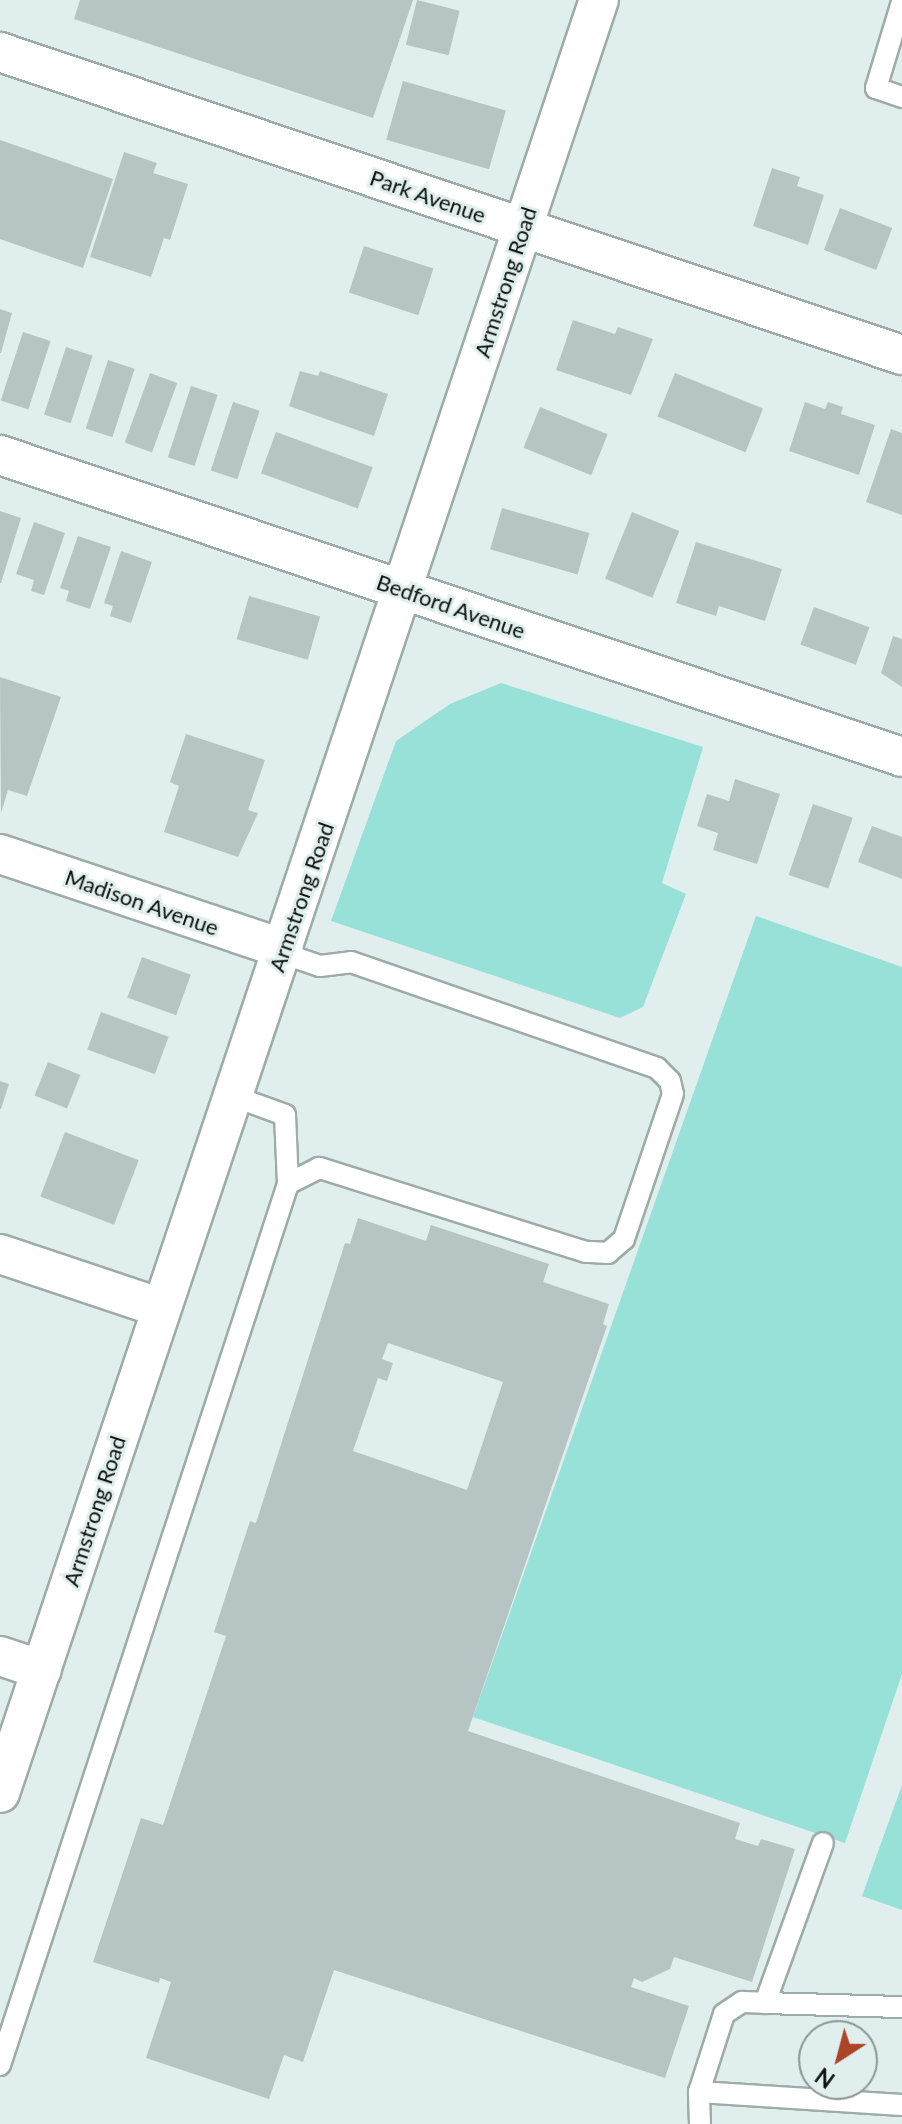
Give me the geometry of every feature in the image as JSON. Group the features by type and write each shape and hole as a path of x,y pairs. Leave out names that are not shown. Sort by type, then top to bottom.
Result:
{"street":[{"name":"Armstrong Road","path":"0,1793 599,0"},
{"name":"Park Avenue","path":"0,52 902,355"},
{"name":"Bedford Avenue","path":"0,455 902,757"},
{"name":"Madison Avenue","path":"0,854 283,951"},
{"path":"0,1254 161,1308"},
{"path":"0,1656 42,1670"}],"lane":[{"path":"902,2 898,31 876,88 902,97"},
{"path":"283,951 320,966 351,962 657,1068 670,1081 673,1094 624,1239 608,1253 586,1252 319,1168 288,1184"},
{"path":"0,2065 288,1184 285,1115 233,1096"},
{"path":"765,2003 823,1843"},
{"path":"700,2124 699,2092 724,2014 742,2002 902,2007"},
{"path":"699,2092 902,2105"}],"shaded area":[{"path":"501,683 703,747 662,883 686,894 643,1007 620,1018 331,921 396,741 450,704"},
{"path":"756,916 902,967 902,1674 845,1843 473,1717"},
{"path":"902,1785 902,1910 862,1896"}],"building":[{"path":"80,0 413,0 373,118 74,19"},
{"path":"417,0 460,11 449,55 406,45"},
{"path":"403,81 506,110 489,169 386,140"},
{"path":"0,140 113,179 83,268 0,239"},
{"path":"124,152 157,163 153,173 188,184 170,240 164,238 151,277 90,257"},
{"path":"772,168 800,177 797,186 824,195 808,245 753,226"},
{"path":"840,208 892,228 876,270 824,250"},
{"path":"364,246 433,269 418,315 349,293"},
{"path":"0,309 12,313 1,353 0,353"},
{"path":"573,320 615,334 618,327 653,339 631,395 556,370"},
{"path":"23,332 51,341 28,409 1,400"},
{"path":"66,347 93,356 71,423 44,415"},
{"path":"108,360 135,369 112,437 86,428"},
{"path":"300,371 318,376 320,371 388,394 374,436 289,406"},
{"path":"150,373 177,383 152,452 125,443"},
{"path":"675,373 763,409 745,452 657,417"},
{"path":"191,386 218,395 194,466 168,457"},
{"path":"233,402 260,411 237,479 211,470"},
{"path":"805,402 825,409 828,402 843,407 841,414 875,425 859,475 789,451"},
{"path":"540,407 608,434 591,475 524,448"},
{"path":"891,429 902,433 902,515 866,502"},
{"path":"276,432 373,467 358,509 261,473"},
{"path":"502,508 589,533 578,574 490,549"},
{"path":"0,511 21,518 1,583 0,583"},
{"path":"632,512 679,531 652,598 605,579"},
{"path":"34,522 65,533 44,595 31,591 34,580 16,574"},
{"path":"78,536 111,547 90,609 66,601 69,591 60,588"},
{"path":"696,542 782,569 765,621 719,606 716,616 676,603"},
{"path":"121,551 152,562 131,623 110,616 113,606 104,603"},
{"path":"249,596 320,616 308,660 237,639"},
{"path":"814,607 869,627 856,665 800,645"},
{"path":"893,636 902,639 902,687 881,673"},
{"path":"0,677 61,697 27,796 8,790 1,813"},
{"path":"186,734 265,760 248,810 258,813 238,857 164,832 179,786 170,782"},
{"path":"735,779 780,794 757,864 713,850 718,833 697,826 707,794 729,801"},
{"path":"813,804 853,818 828,889 789,875"},
{"path":"872,826 902,837 902,879 858,862"},
{"path":"142,957 191,975 176,1015 127,997"},
{"path":"101,1012 169,1037 155,1074 87,1050"},
{"path":"48,1062 80,1075 67,1108 35,1095"},
{"path":"0,1081 9,1084 1,1109 0,1109"},
{"path":"65,1132 139,1160 114,1225 40,1196"},
{"path":"358,1218 426,1241 431,1225 549,1264 543,1282 609,1304 603,1324 607,1326 468,1731 740,1823 735,1839 758,1846 761,1839 795,1849 752,1982 674,1957 670,1969 642,1982 634,1978 631,1987 689,2006 665,2078 334,1970 303,2062 284,2055 269,2099 146,2058 171,1982 160,1978 159,1983 93,1962 141,1818 163,1825 226,1636 214,1632 250,1521 256,1523 345,1243 350,1244","holes":["388,1343 503,1382 467,1490 353,1451 378,1378 387,1381 393,1363 382,1359"]}]}
